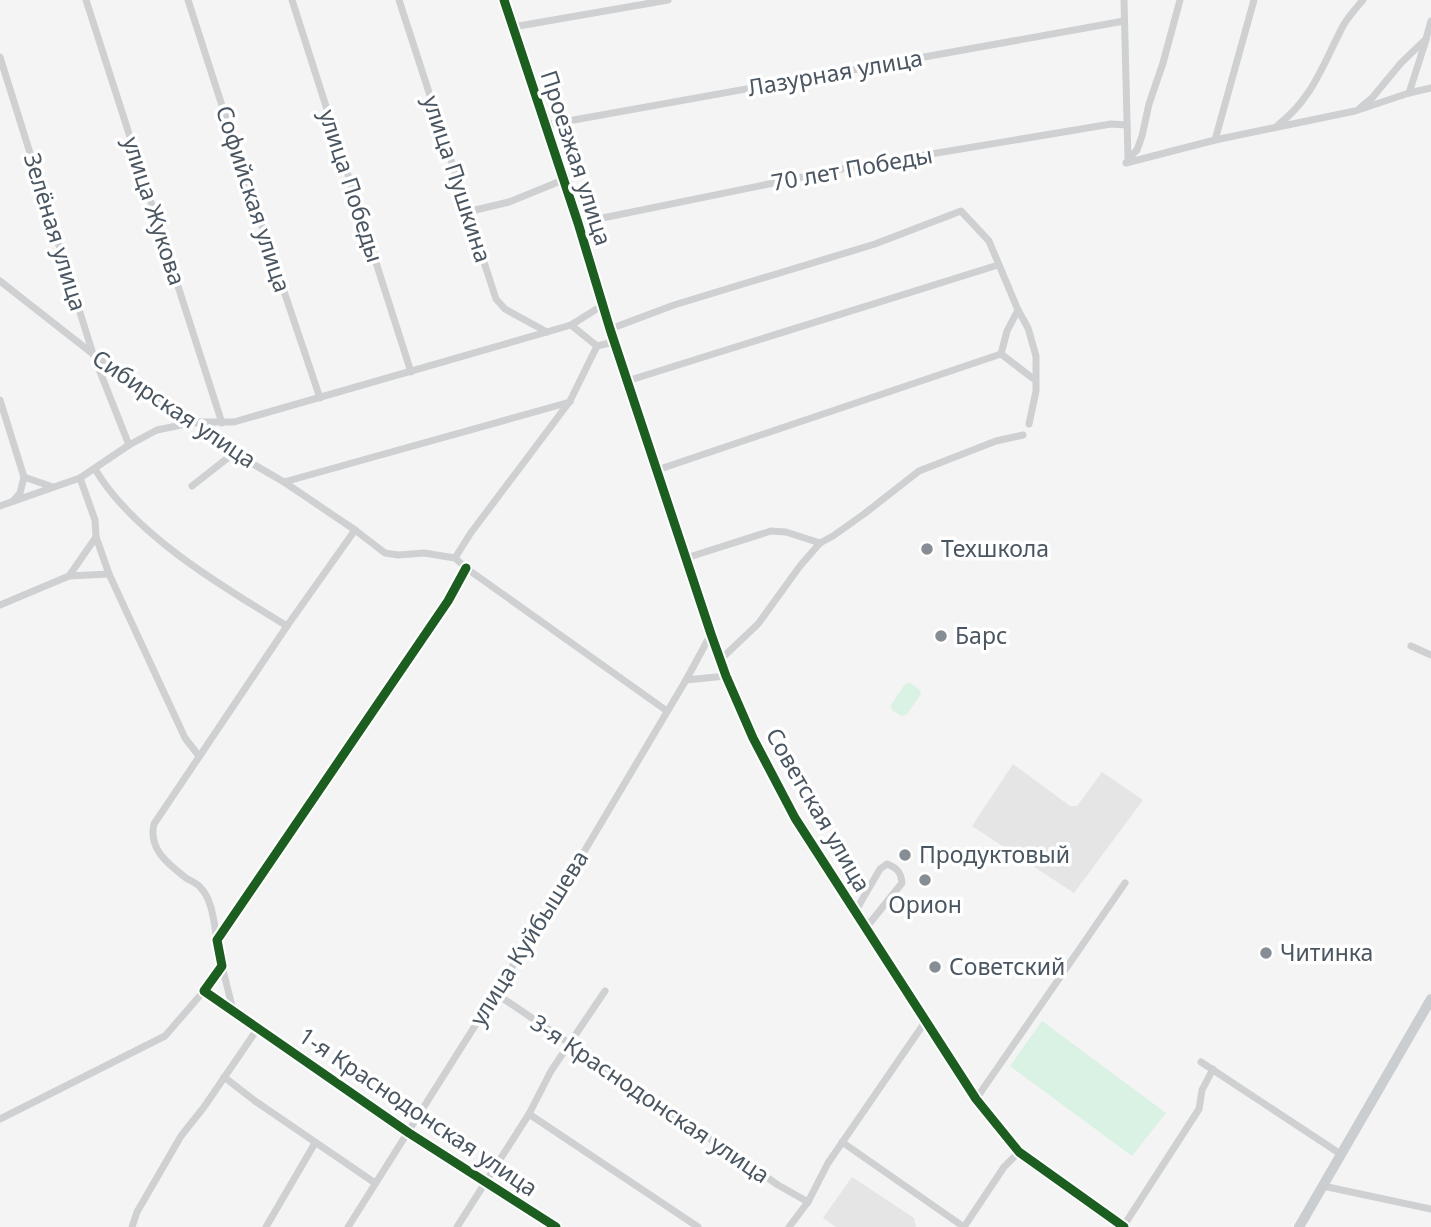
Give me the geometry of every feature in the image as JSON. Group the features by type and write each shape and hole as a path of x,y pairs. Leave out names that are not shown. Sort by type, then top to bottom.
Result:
{"main road":[{"path":"1299,1227 1427,1015 1431,999"}],"street":[{"name":"улица Жукова","path":"86,0 222,423"},
{"name":"Софийская улица","path":"188,0 320,398"},
{"name":"улица Победы","path":"292,0 411,372"},
{"name":"улица Пушкина","path":"399,0 496,299 505,309 547,332"},
{"name":"Проезжая улица","path":"504,0 610,329"},
{"path":"513,27 668,0"},
{"path":"1124,0 1127,161"},
{"path":"1127,161 1137,150 1142,136 1180,0"},
{"path":"1215,140 1254,0"},
{"path":"1274,128 1308,95 1319,78 1344,24 1363,0"},
{"name":"Лазурная улица","path":"546,125 1124,21"},
{"path":"1409,93 1431,21"},
{"path":"1355,111 1372,98 1401,63 1426,39"},
{"name":"Зелёная улица","path":"0,57 93,355 129,445"},
{"path":"1127,161 1355,111 1431,88"},
{"name":"70 лет Победы","path":"578,223 847,168 1111,124 1127,125"},
{"path":"467,212 509,202 564,180"},
{"path":"610,329 674,305 874,244 961,211 989,241 1017,310 1028,328 1036,356 1036,391 1029,424"},
{"path":"627,380 998,265"},
{"name":"Сибирская улица","path":"0,281 93,355 196,422 234,453 284,482 385,553 424,553 455,558"},
{"path":"0,506 80,478 156,430 196,422 234,422 320,398 571,325 603,305"},
{"path":"1001,355 1007,331 1017,310"},
{"path":"571,325 597,346"},
{"name":"Советская улица","path":"610,329 726,676 753,738 795,818 976,1099 1019,1152 1123,1227"},
{"path":"597,346 614,342"},
{"path":"597,346 570,401 455,558 667,711"},
{"path":"1001,355 1035,380"},
{"path":"657,470 1001,355"},
{"path":"0,400 24,477 20,493 12,502"},
{"path":"284,482 570,401"},
{"path":"721,659 758,624 800,565 820,543 864,514 919,471 996,441 1023,435"},
{"path":"192,485 234,453"},
{"path":"94,469 113,497 141,525 227,589 287,626"},
{"path":"24,477 53,487"},
{"path":"80,478 95,520 96,537 109,574 185,738 199,756"},
{"path":"233,1010 209,902 201,887 169,863 158,851 151,836 154,824 355,530"},
{"path":"686,558 771,531 786,532 820,543"},
{"path":"69,576 96,537"},
{"path":"217,940 448,601 466,568"},
{"path":"0,605 69,576 109,574"},
{"name":"улица Куйбышева","path":"348,1227 572,872 712,634"},
{"path":"1411,646 1431,655"},
{"path":"686,680 726,676"},
{"path":"855,912 880,869 887,864 896,868 901,874 902,883 865,929"},
{"path":"976,1099 1125,883"},
{"path":"0,1119 165,1035 222,966"},
{"name":"1-я Краснодонская улица","path":"204,991 409,1133 556,1227"},
{"path":"457,1227 529,1114 551,1071 605,991"},
{"name":"3-я Краснодонская улица","path":"495,993 778,1185 808,1202"},
{"path":"789,1227 808,1202 828,1163 925,1022"},
{"path":"131,1227 136,1212 181,1136 258,1028"},
{"path":"1201,1062 1342,1155"},
{"path":"1123,1227 1199,1109 1202,1090 1213,1069"},
{"path":"224,1077 375,1183"},
{"path":"529,1114 698,1227"},
{"path":"842,1142 964,1227 1004,1167 1019,1152"},
{"path":"266,1227 315,1143"},
{"path":"1323,1186 1431,1209"}],"shaded area":[{"path":"1013,764 1070,806 1077,806 1102,772 1143,800 1074,893 972,826"},
{"path":"852,1177 914,1218 916,1227 836,1227 823,1218"}],"green space":[{"path":"910,683 920,690 921,694 907,714 902,716 892,710 891,705 905,684"},
{"path":"1042,1021 1166,1113 1132,1156 1010,1066"}],"cycle path":[{"path":"504,0 711,634 753,738 795,818 976,1099 1019,1152 1124,1227"},
{"path":"466,568 448,601 217,940 222,966 204,991 409,1133 556,1227"}],"place":[{"name":"Техшкола","path":"927,549"},
{"name":"Барс","path":"941,636"},
{"name":"Продуктовый","path":"905,855"},
{"name":"Орион","path":"925,880"},
{"name":"Читинка","path":"1266,953"},
{"name":"Советский","path":"935,967"}]}
